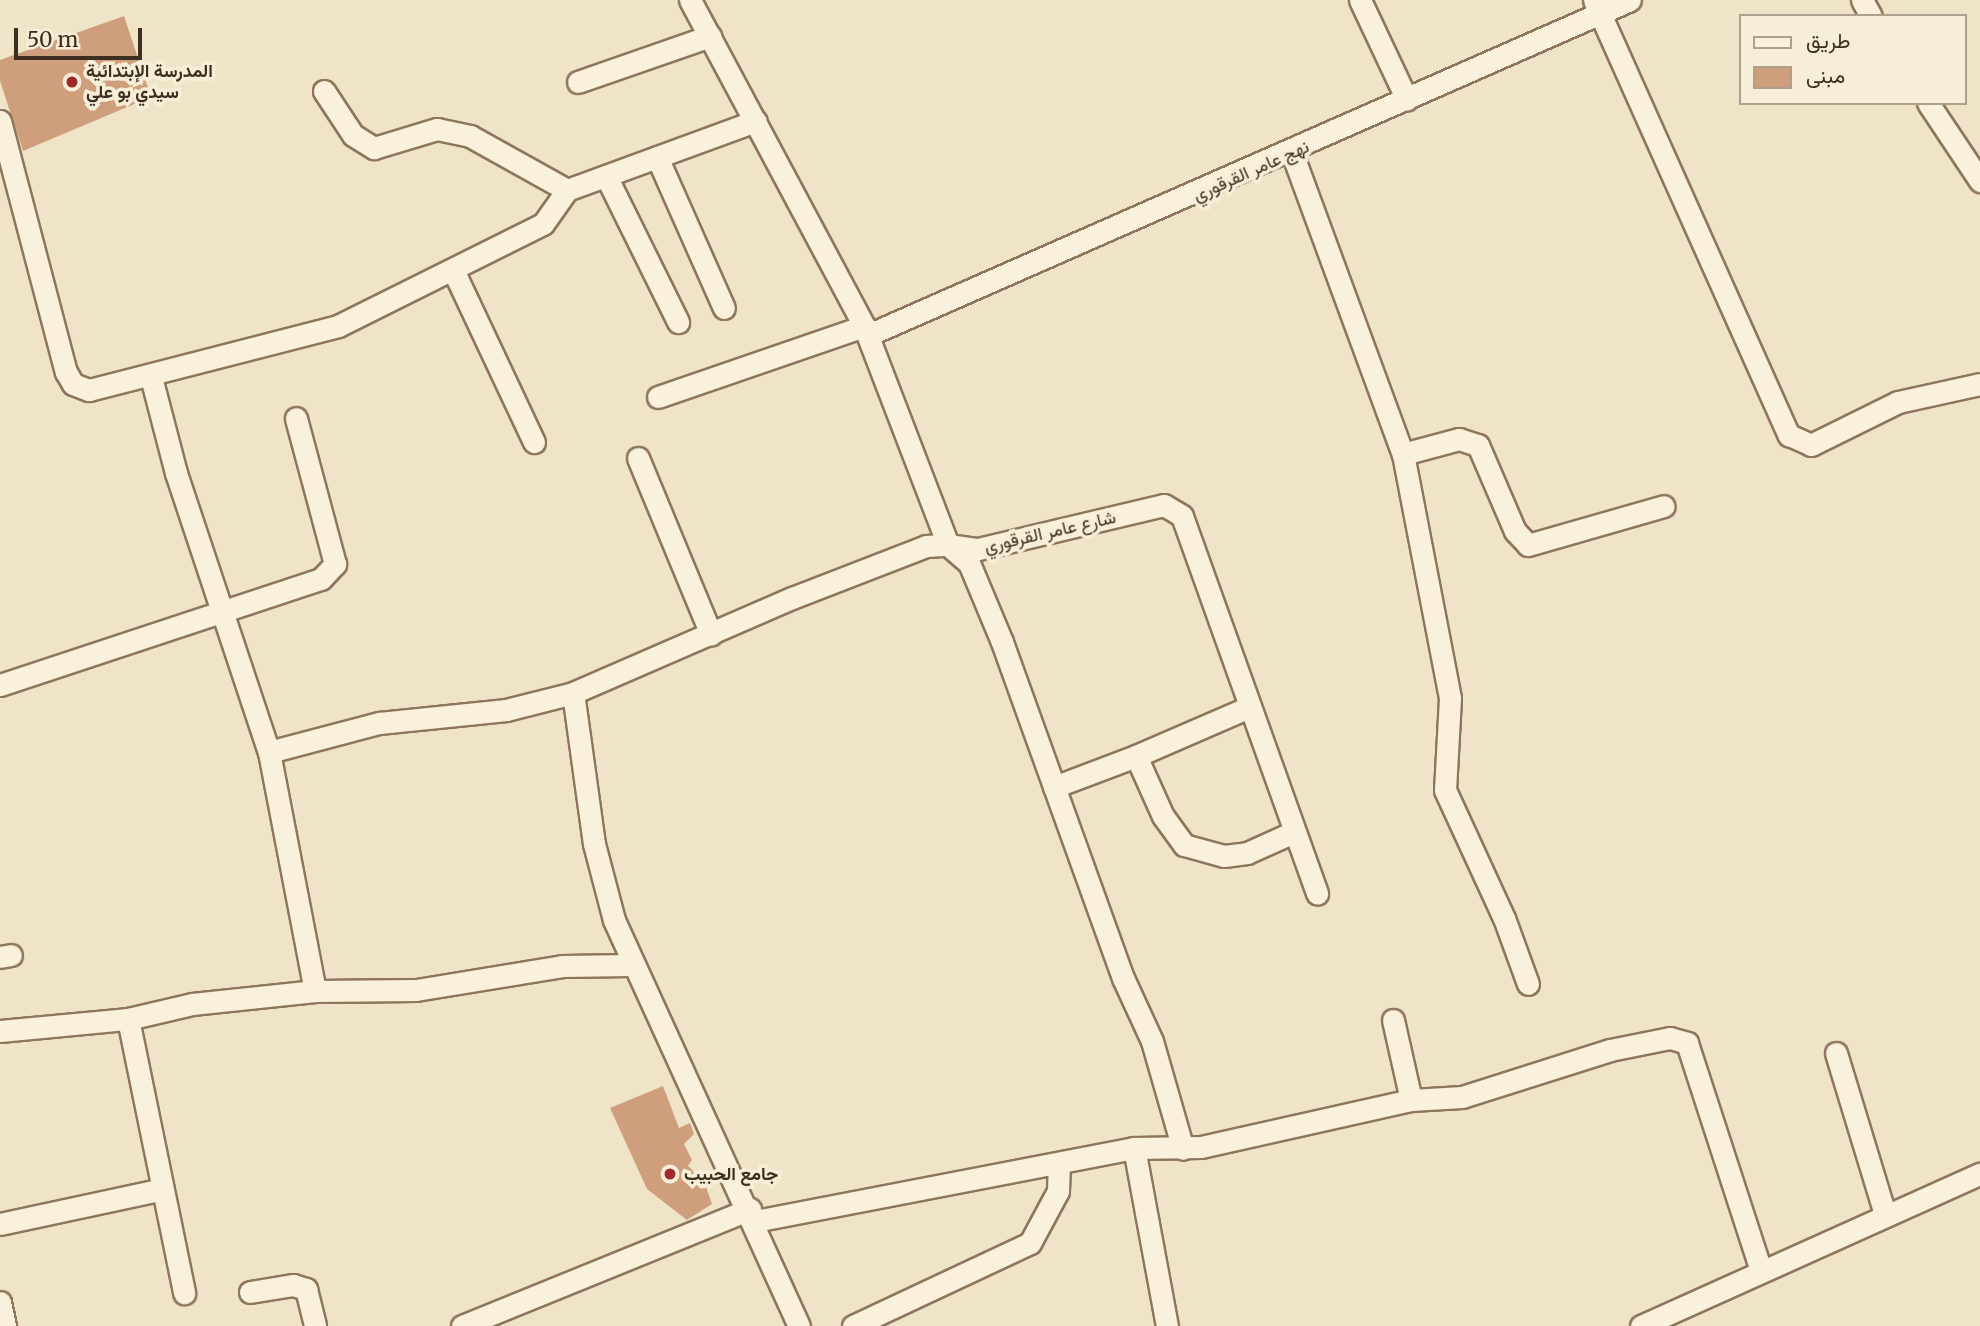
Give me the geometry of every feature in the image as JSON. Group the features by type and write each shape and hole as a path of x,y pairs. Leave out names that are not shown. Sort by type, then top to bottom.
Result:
{"street":[{"path":"691,0 866,331 948,545 969,563 985,599 1123,978 1152,1041 1183,1149"},
{"path":"1360,0 1407,100"},
{"name":"نهج عامر القرقوري","path":"658,397 866,331 1292,153 1597,7 1630,0"},
{"path":"1597,7 1789,435 1811,445 1898,402 1980,384"},
{"path":"578,82 710,36"},
{"path":"324,91 353,135 374,148 437,129 470,136 567,190"},
{"path":"1929,105 1980,181"},
{"path":"0,121 73,384 107,390 338,326 454,272 543,224 567,190 756,121"},
{"path":"1292,153 1403,454 1450,698 1445,790 1504,918 1528,984"},
{"path":"657,157 724,309"},
{"path":"606,176 678,322"},
{"path":"454,272 534,442"},
{"path":"151,377 176,473 269,752 315,991"},
{"path":"0,685 321,579 335,564 296,418"},
{"path":"1403,454 1459,439 1478,445 1515,531 1528,545 1664,506"},
{"path":"638,458 711,634"},
{"name":"شارع عامر القرقوري","path":"269,752 379,723 506,710 573,693 926,545 978,549 1164,505 1182,516 1317,894"},
{"path":"573,693 594,845 631,964 752,1215 799,1326"},
{"path":"1054,787 1249,707"},
{"path":"1136,755 1163,816 1184,845 1224,856 1247,853 1294,832"},
{"path":"0,1031 128,1019 192,1004 315,991 416,990 562,966 631,964"},
{"path":"128,1019 159,1190 184,1293"},
{"path":"1393,1020 1411,1100"},
{"path":"462,1326 752,1215 1059,1163 1134,1147 1183,1149 1411,1100 1462,1097 1622,1048 1670,1038 1687,1043 1761,1271"},
{"path":"1836,1053 1885,1214"},
{"path":"1134,1147 1167,1326"},
{"path":"853,1326 1030,1243 1058,1191 1059,1163"},
{"path":"1653,1324 1885,1214 1980,1174"},
{"path":"0,1224 159,1190"},
{"path":"250,1292 293,1285 306,1289 315,1326"},
{"path":"0,1302 5,1326"}],"building":[{"path":"124,16 151,97 23,151 0,81 0,60"},
{"path":"663,1086 679,1128 690,1123 694,1134 684,1144 692,1160 688,1166 704,1181 712,1204 687,1220 647,1189 610,1108"}],"place":[{"name":"المدرسة الإبتدائية سيدي بو علي","path":"72,82"},
{"name":"جامع الحبيب","path":"670,1174"}]}
